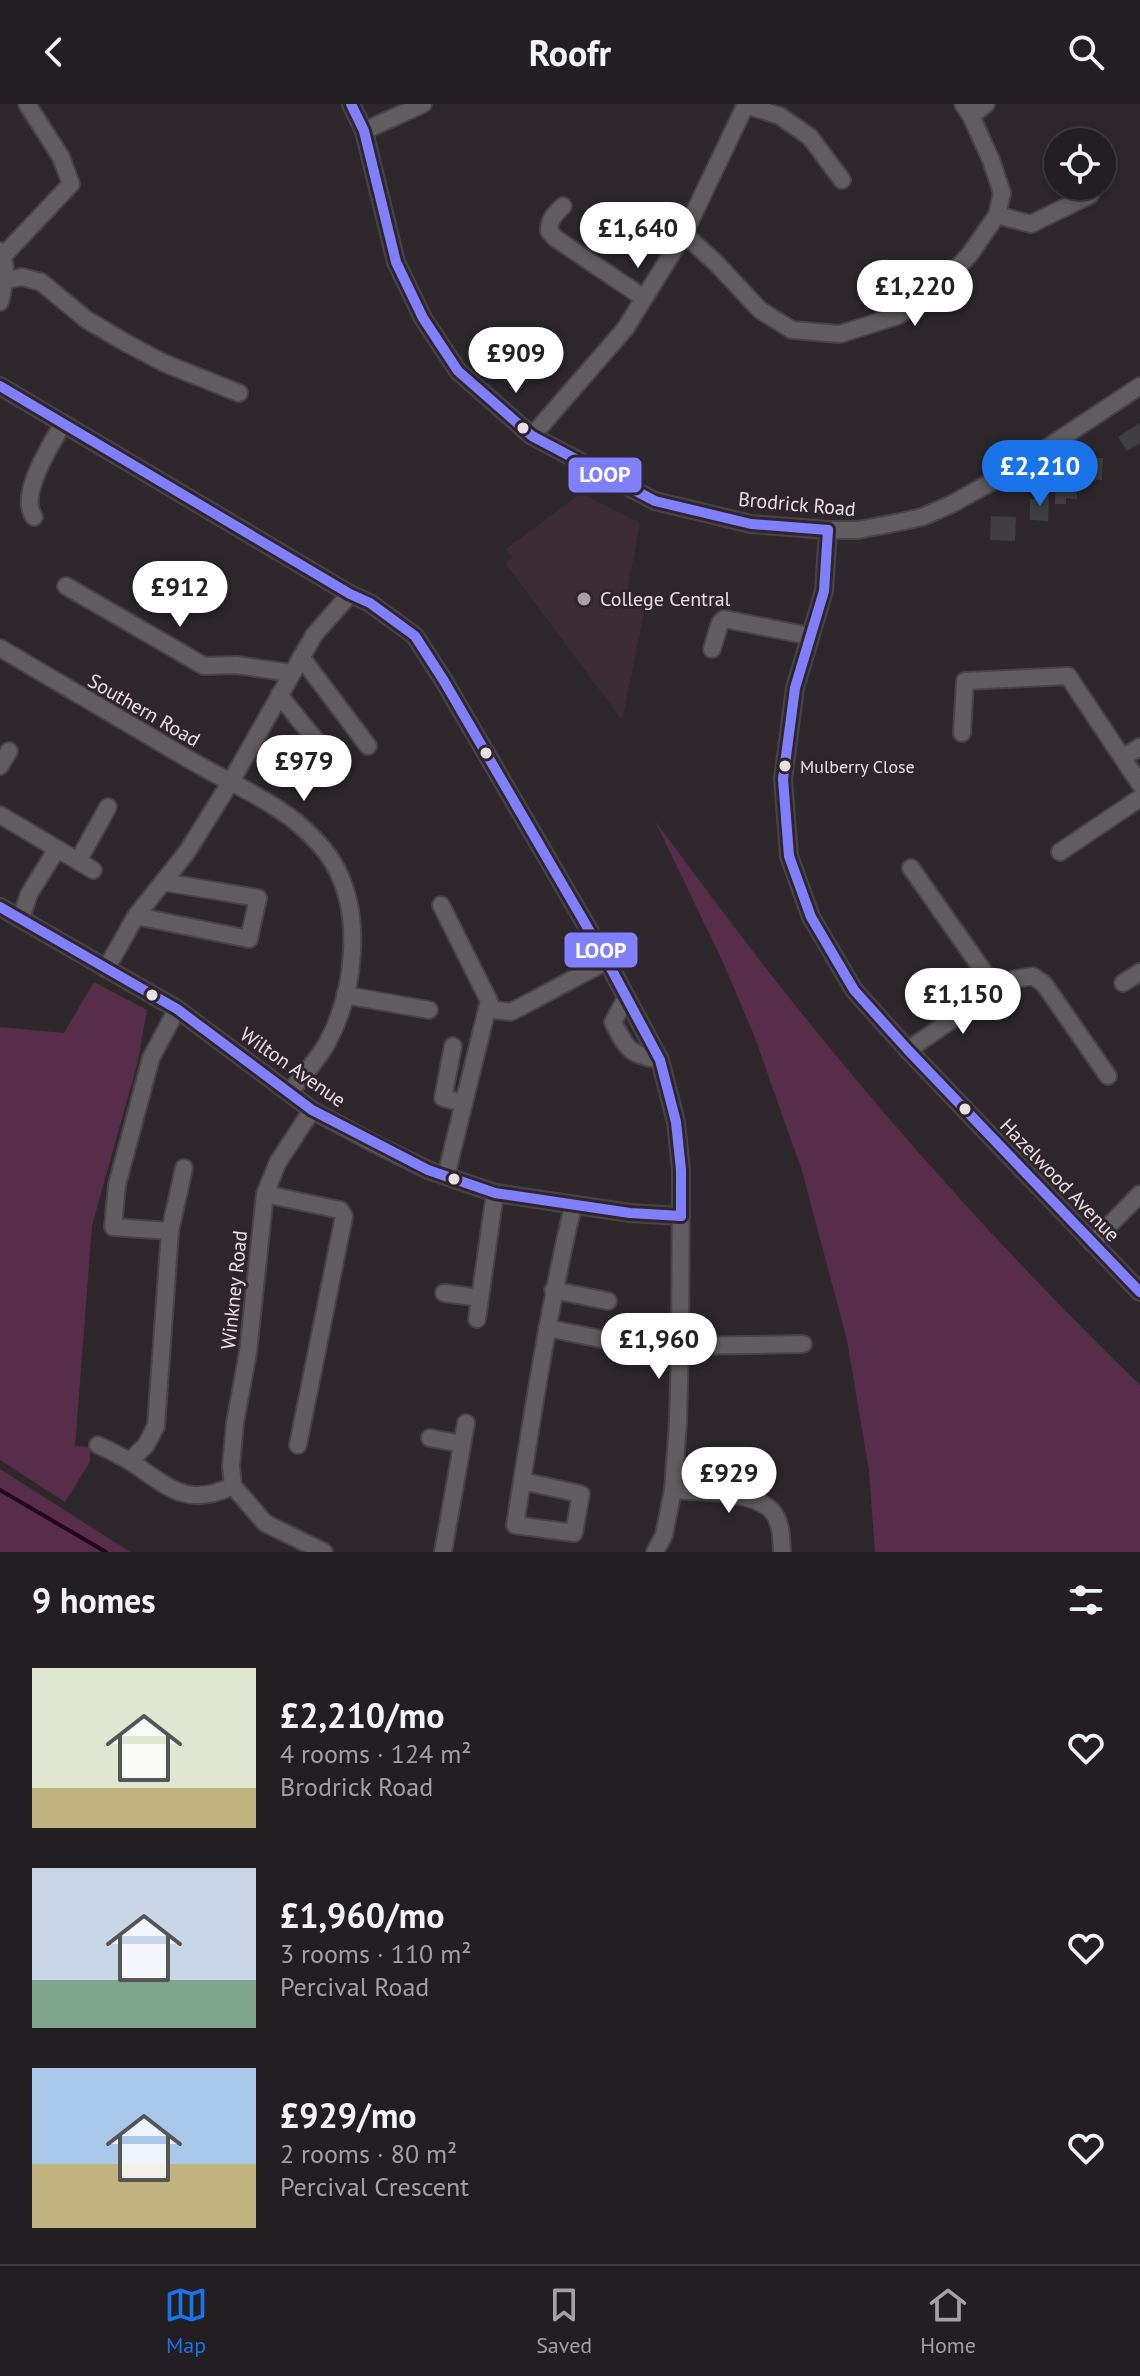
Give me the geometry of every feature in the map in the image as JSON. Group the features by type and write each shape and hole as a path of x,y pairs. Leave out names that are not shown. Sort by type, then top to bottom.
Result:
{"street":[{"path":"0,302 6,280 2,253 71,184 61,157 27,104"},
{"name":"Brodrick Road","path":"351,104 364,131 396,262 423,318 458,371 532,436 655,501 751,524 828,530 885,526 922,517 952,504 1018,467 1140,386"},
{"path":"364,131 423,104"},
{"path":"684,234 760,310 792,330 840,334 897,316 933,294 970,254 997,215 1002,193 991,160 967,110 986,104"},
{"path":"532,436 625,329 684,234 746,105 780,116 810,137 842,180"},
{"path":"997,215 1031,224 1080,200"},
{"path":"563,206 549,223 549,231 555,238 644,298"},
{"path":"6,280 22,277 41,282 87,320 128,344 164,363 239,393"},
{"path":"0,386 370,603 415,636 607,961 660,1060 676,1122 681,1170 678,1422 673,1490 664,1535 655,1552"},
{"path":"34,517 28,509 37,474 63,423"},
{"name":"Hazelwood Avenue","path":"828,530 824,591 795,688 783,775 789,856 811,917 854,990 1140,1292"},
{"path":"66,586 204,666 236,665 291,673"},
{"path":"106,969 136,916 187,852 230,783 314,635 350,594"},
{"path":"712,649 724,619 810,636"},
{"name":"Southern Road","path":"0,648 270,804 296,822 332,860 347,896 351,962 338,1020 326,1045 290,1092"},
{"path":"301,657 368,746"},
{"path":"962,733 965,681 1068,676 1140,784"},
{"path":"279,695 327,754"},
{"path":"1124,757 1140,747"},
{"path":"0,766 9,751"},
{"path":"1060,852 1140,798"},
{"path":"78,861 108,807"},
{"path":"0,815 93,870"},
{"path":"21,918 29,894 57,849"},
{"path":"911,868 996,989"},
{"path":"136,916 249,939 258,898 163,882"},
{"path":"441,905 489,1001 446,1176"},
{"name":"Wilton Avenue","path":"0,907 177,1009 312,1110 375,1144 446,1176 495,1193 573,1206 681,1216"},
{"path":"487,1009 511,1012 607,961"},
{"path":"1123,983 1140,972"},
{"path":"908,1050 996,989 1015,979 1033,976 1044,984 1108,1076"},
{"path":"345,995 429,1010"},
{"path":"626,998 613,1022 623,1041 635,1056 660,1060"},
{"path":"170,1231 113,1227 117,1185 151,1058 177,1009"},
{"path":"453,1046 443,1098 464,1103"},
{"name":"Winkney Road","path":"233,1486 231,1466 235,1423 248,1352 265,1194 278,1162 312,1110"},
{"path":"130,1461 146,1445 156,1426 170,1231 184,1168"},
{"path":"477,1319 495,1193"},
{"path":"265,1194 340,1210 344,1216 298,1445"},
{"path":"1092,1243 1140,1194"},
{"path":"522,1481 581,1494 574,1533 515,1525 522,1481 547,1328 553,1290 573,1206"},
{"path":"553,1290 608,1301"},
{"path":"444,1293 480,1298"},
{"path":"547,1328 601,1339"},
{"path":"680,1346 803,1344"},
{"path":"443,1552 466,1423"},
{"path":"430,1438 462,1444"},
{"path":"98,1445 181,1493 215,1494 233,1486 265,1523 324,1552"},
{"path":"673,1490 736,1496 757,1502 771,1511 780,1528 782,1552"}],"shaded area":[{"name":"College Central","path":"581,493 640,523 627,592 645,607 622,720 505,563 512,557 506,549"},
{"path":"655,821 772,976 903,1135 995,1237 1140,1385 1140,1552 875,1552 869,1471 847,1340 802,1171 754,1035 722,960"},
{"path":"94,982 147,1010 137,1065 92,1225 75,1446 90,1447 90,1462 65,1502 0,1460 0,1027 64,1033"},
{"path":"0,1469 130,1552 0,1552"}],"building":[{"path":"1140,423 1140,443 1127,451 1118,437"},
{"path":"1084,458 1103,458 1102,480 1084,479"},
{"path":"1056,477 1078,477 1077,499 1066,498 1066,504 1055,504"},
{"path":"1037,495 1049,495 1048,521 1030,520 1030,499 1037,499"},
{"path":"991,516 1016,517 1015,541 990,540"}],"waterway":[{"path":"0,1490 106,1552"}],"transit line":[{"name":"LOOP","path":"351,104 364,131 396,262 423,318 458,371 532,436 655,501 751,524 828,530"},
{"name":"LOOP","path":"0,386 370,603 415,636 607,961 660,1060 676,1122 681,1170 681,1216"},
{"name":"LOOP","path":"828,530 824,591 795,688 783,779 789,856 811,917 854,990 1140,1292"},
{"name":"LOOP","path":"0,907 177,1009 312,1110 428,1170 495,1193 630,1213 681,1216"}],"place":[{"name":"College Central","path":"584,599"},
{"name":"Mulberry Close","path":"785,766"}]}
